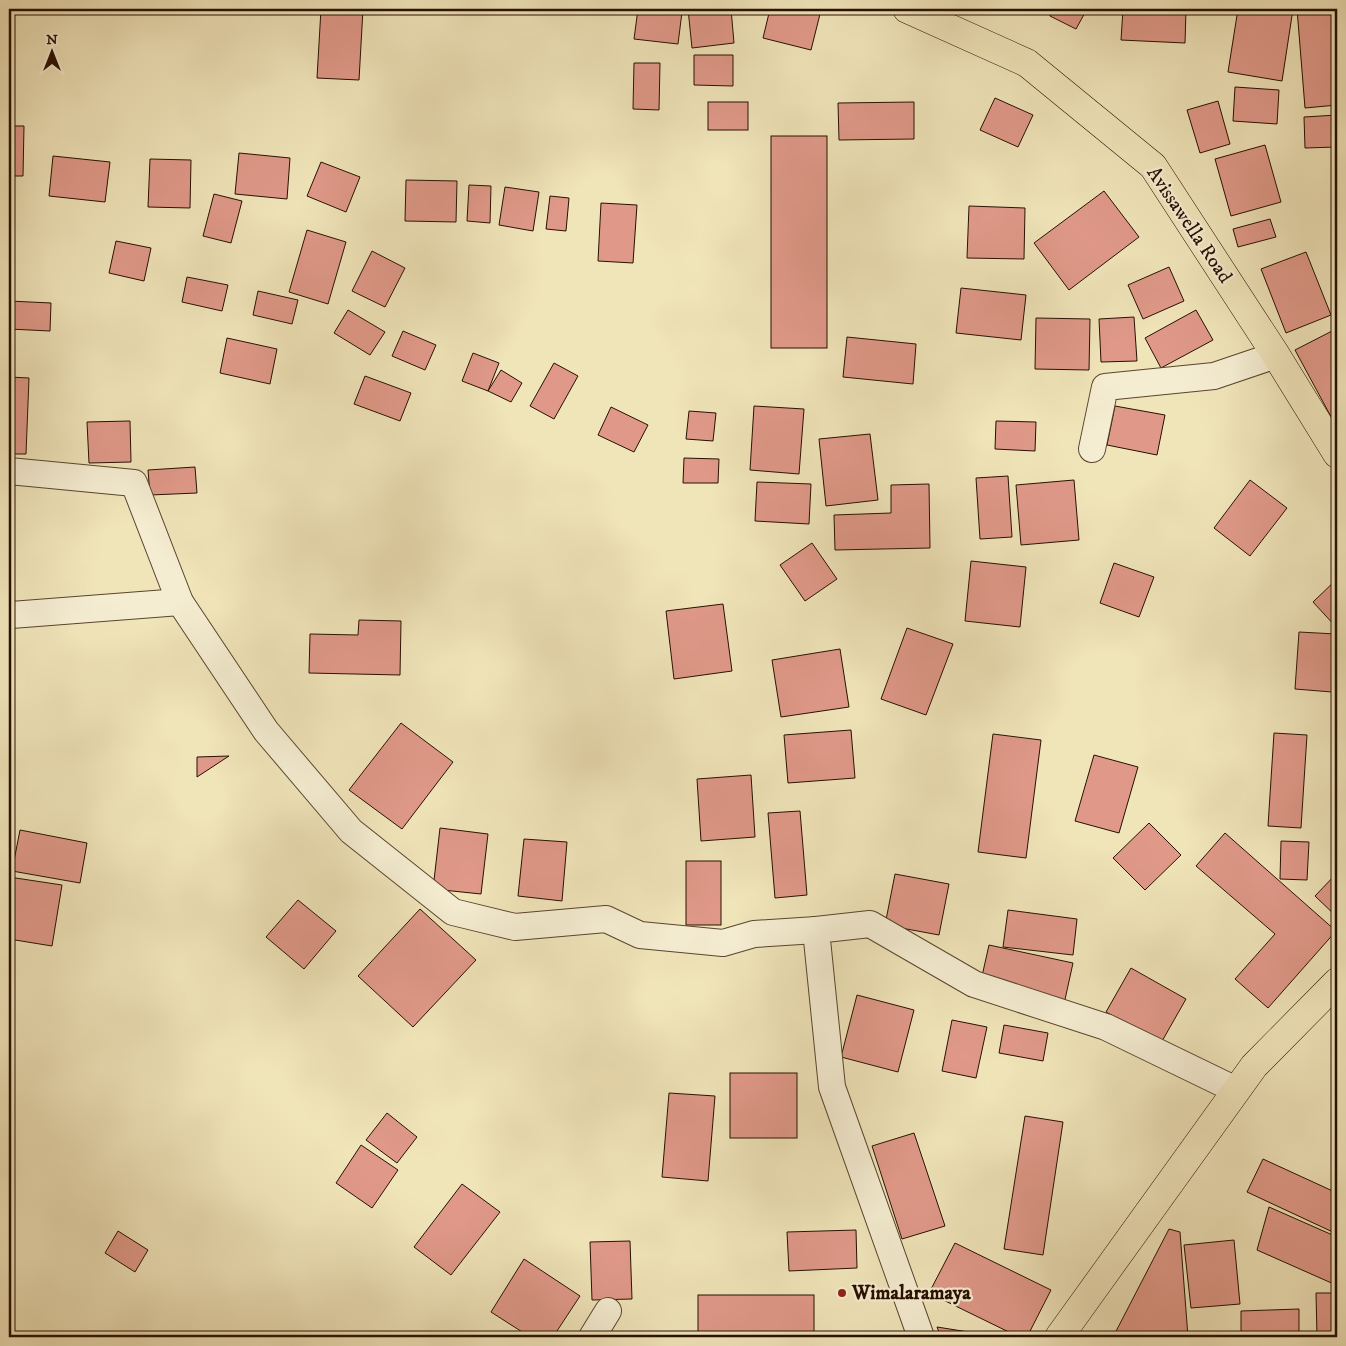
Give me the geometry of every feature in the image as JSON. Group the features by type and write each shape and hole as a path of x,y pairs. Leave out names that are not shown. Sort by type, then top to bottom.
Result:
{"main road":[{"name":"Avissawella Road","path":"907,9 1027,63 1153,166 1276,355 1337,454"},
{"path":"1060,1337 1254,1066 1337,982"}],"street":[{"path":"1092,449 1105,387 1214,376 1276,355"},
{"path":"9,471 134,483 180,602 266,731 351,831 453,912 515,927 606,919 640,935 723,943 754,934 870,924 974,984 1106,1027 1236,1090"},
{"path":"12,615 180,602"},
{"path":"816,930 832,1087 921,1337"},
{"path":"592,1337 608,1311"}],"building":[{"path":"321,9 363,9 359,80 317,78"},
{"path":"475,9 508,9 507,14"},
{"path":"638,9 682,12 678,44 634,39"},
{"path":"688,9 731,9 734,43 692,48"},
{"path":"770,9 801,9 820,14 811,50 763,38"},
{"path":"1051,9 1087,9 1076,29 1050,16"},
{"path":"1123,9 1186,9 1185,43 1121,40"},
{"path":"1238,9 1293,9 1282,81 1228,72"},
{"path":"1297,9 1337,9 1337,105 1305,108"},
{"path":"694,55 733,55 733,86 694,85"},
{"path":"634,63 660,63 659,110 633,109"},
{"path":"1235,87 1279,90 1277,124 1233,121"},
{"path":"995,98 1033,115 1018,147 980,130"},
{"path":"1218,101 1230,144 1200,153 1187,110"},
{"path":"708,102 748,102 748,130 708,130"},
{"path":"914,102 914,139 839,140 838,103"},
{"path":"1337,115 1337,147 1305,148 1304,117"},
{"path":"9,126 24,126 23,176 9,176"},
{"path":"771,136 827,136 827,348 771,348"},
{"path":"1265,145 1281,202 1231,216 1215,159"},
{"path":"239,153 290,158 287,199 235,194"},
{"path":"53,156 110,162 105,202 49,196"},
{"path":"150,159 191,160 190,208 148,207"},
{"path":"321,162 360,177 346,212 307,196"},
{"path":"406,180 457,181 456,222 405,221"},
{"path":"469,185 491,186 490,223 467,221"},
{"path":"505,187 539,192 533,231 499,225"},
{"path":"1104,191 1139,237 1069,290 1034,243"},
{"path":"214,194 242,201 231,243 203,236"},
{"path":"550,196 569,198 566,231 546,229"},
{"path":"601,203 637,205 633,263 598,261"},
{"path":"969,206 1025,208 1024,259 967,258"},
{"path":"1270,219 1276,237 1238,247 1233,229"},
{"path":"307,230 346,242 328,304 289,292"},
{"path":"116,241 151,248 144,281 109,273"},
{"path":"372,251 405,268 385,307 352,291"},
{"path":"1306,252 1331,315 1286,333 1261,269"},
{"path":"1169,267 1184,301 1143,319 1128,285"},
{"path":"187,277 228,285 222,311 182,302"},
{"path":"961,288 1026,295 1021,340 956,333"},
{"path":"258,291 298,300 292,324 253,315"},
{"path":"9,301 51,303 50,331 9,329"},
{"path":"348,310 385,332 370,355 334,333"},
{"path":"1196,310 1213,340 1161,368 1145,338"},
{"path":"1134,317 1137,361 1101,362 1099,319"},
{"path":"1036,318 1090,319 1089,370 1035,369"},
{"path":"1334,330 1337,336 1337,426 1295,350"},
{"path":"403,331 436,345 425,370 392,356"},
{"path":"847,337 916,344 913,384 843,377"},
{"path":"227,338 277,349 270,384 220,373"},
{"path":"473,353 499,363 488,391 462,381"},
{"path":"554,363 578,376 554,419 530,406"},
{"path":"501,370 522,383 511,402 488,391"},
{"path":"365,376 411,393 400,421 354,404"},
{"path":"9,377 29,378 26,454 9,454"},
{"path":"754,406 804,409 799,474 750,470"},
{"path":"1115,406 1165,415 1157,455 1107,445"},
{"path":"611,407 648,425 634,452 598,435"},
{"path":"689,411 716,413 713,441 686,439"},
{"path":"130,421 131,462 89,463 87,422"},
{"path":"996,421 1036,422 1035,451 995,449"},
{"path":"870,434 878,500 826,506 819,439"},
{"path":"684,458 719,459 718,483 683,483"},
{"path":"195,467 197,493 150,495 148,470"},
{"path":"1008,476 1012,537 980,539 976,478"},
{"path":"1074,480 1079,540 1021,545 1016,485"},
{"path":"1250,480 1287,508 1250,556 1214,528"},
{"path":"757,482 811,484 809,524 755,521"},
{"path":"929,484 930,548 835,550 834,515 891,513 891,485"},
{"path":"812,543 837,579 805,601 780,565"},
{"path":"971,561 1026,567 1020,627 965,621"},
{"path":"1114,563 1154,577 1139,617 1100,603"},
{"path":"1337,579 1337,628 1313,602"},
{"path":"723,604 732,671 674,679 666,611"},
{"path":"359,620 401,621 400,675 309,673 310,634 358,635"},
{"path":"907,628 953,644 926,715 881,699"},
{"path":"1299,632 1336,634 1332,692 1295,689"},
{"path":"840,649 849,707 781,717 772,660"},
{"path":"401,723 453,762 402,829 349,790"},
{"path":"851,730 855,778 788,783 784,735"},
{"path":"1274,733 1307,735 1301,828 1268,826"},
{"path":"993,734 1041,740 1026,858 978,852"},
{"path":"1094,755 1138,767 1119,833 1075,821"},
{"path":"229,756 197,777 197,757"},
{"path":"751,775 755,837 701,841 697,779"},
{"path":"800,811 807,895 775,898 768,813"},
{"path":"1149,823 1181,855 1145,890 1113,858"},
{"path":"440,828 488,834 481,894 433,889"},
{"path":"20,830 87,843 80,883 12,871"},
{"path":"1225,833 1336,931 1268,1008 1235,979 1275,934 1196,866"},
{"path":"524,839 567,842 562,901 518,896"},
{"path":"1281,841 1309,842 1307,880 1280,879"},
{"path":"686,861 721,861 721,925 686,925"},
{"path":"1337,873 1337,917 1315,896"},
{"path":"895,874 949,884 939,935 885,925"},
{"path":"9,877 62,885 52,946 9,939"},
{"path":"298,900 336,931 304,969 266,937"},
{"path":"420,909 476,960 413,1027 358,976"},
{"path":"1008,910 1077,919 1073,955 1003,947"},
{"path":"989,945 1073,963 1064,1004 980,985"},
{"path":"1131,968 1186,999 1161,1043 1106,1012"},
{"path":"857,995 914,1010 898,1072 841,1057"},
{"path":"952,1020 987,1027 976,1078 942,1071"},
{"path":"1004,1025 1048,1033 1043,1061 999,1053"},
{"path":"730,1073 797,1073 797,1138 730,1138"},
{"path":"669,1093 715,1096 708,1181 662,1177"},
{"path":"387,1113 417,1137 397,1163 366,1140"},
{"path":"1025,1116 1063,1122 1043,1255 1004,1249"},
{"path":"914,1133 945,1226 902,1239 872,1146"},
{"path":"361,1145 398,1170 372,1208 336,1183"},
{"path":"1263,1159 1337,1193 1337,1234 1247,1192"},
{"path":"462,1184 500,1212 451,1275 414,1247"},
{"path":"1269,1207 1337,1237 1336,1285 1257,1250"},
{"path":"1169,1229 1180,1232 1188,1337 1113,1337"},
{"path":"856,1230 857,1268 789,1271 787,1232"},
{"path":"118,1231 148,1250 135,1272 105,1253"},
{"path":"1234,1240 1240,1304 1191,1308 1184,1245"},
{"path":"630,1241 632,1299 592,1300 590,1242"},
{"path":"955,1243 1051,1290 1027,1337 1019,1337 929,1293"},
{"path":"524,1259 580,1296 553,1337 530,1337 491,1312"},
{"path":"1316,1293 1337,1293 1337,1337 1317,1337"},
{"path":"698,1295 814,1295 814,1337 698,1337"},
{"path":"1299,1309 1299,1337 1241,1337 1241,1311"},
{"path":"937,1327 975,1333 977,1337 941,1337"},
{"path":"490,1332 500,1337 486,1337"}],"place":[{"name":"Wimalaramaya","path":"842,1293"}]}
